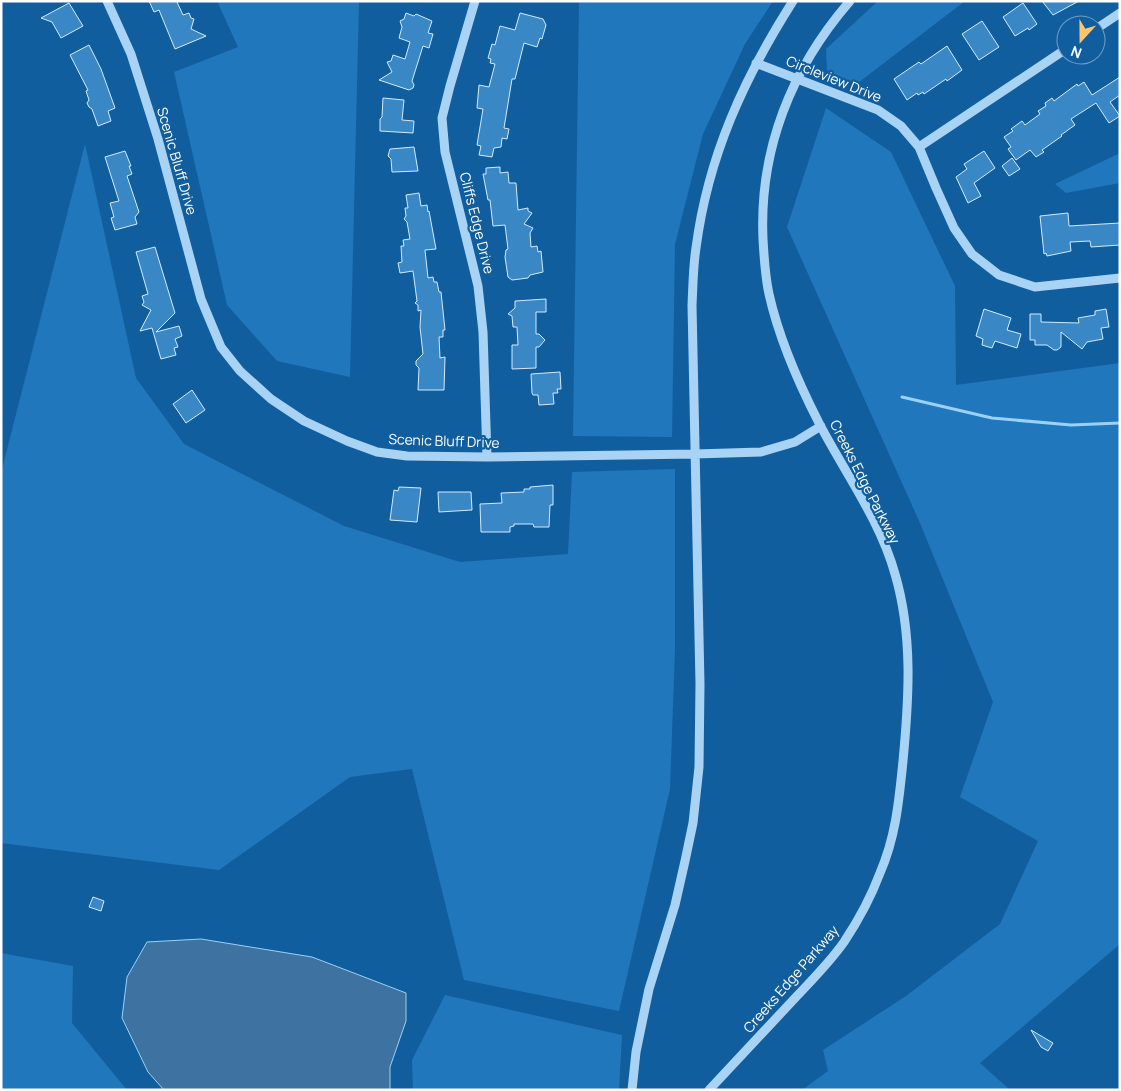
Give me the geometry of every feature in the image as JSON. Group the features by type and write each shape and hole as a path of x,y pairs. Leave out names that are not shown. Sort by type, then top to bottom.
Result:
{"street":[{"name":"Scenic Bluff Drive","path":"107,1 131,54 158,139 201,299 221,347 240,372 271,398 304,421 347,441 377,452 407,456 486,457 761,452 795,442 821,426"},
{"name":"Cliffs Edge Drive","path":"475,1 442,118 445,152 478,286 483,332 486,457"},
{"path":"632,1090 636,1052 649,989 675,905 693,823 699,767 700,684 692,305 695,249 703,206 719,148 738,99 756,63 793,1"},
{"name":"Creeks Edge Parkway","path":"709,1090 843,943 862,911 880,874 893,838 898,803 908,691 908,652 904,610 895,572 879,532 794,372 768,292 764,257 764,183 771,146 781,116 798,79 831,23 850,1"},
{"path":"1106,22 1120,13"},
{"path":"920,147 1056,56"},
{"name":"Circleview Drive","path":"756,63 878,110 901,126 920,147 954,228 972,254 999,275 1035,287 1120,278"}],"shaded area":[{"path":"217,1 359,1 350,377 277,361 227,305 174,72 238,47"},
{"path":"579,1 773,1 745,44 703,134 675,244 672,437 573,436"},
{"path":"878,1 965,1 854,86 827,70 826,49"},
{"path":"826,108 891,152 955,286 956,385 1120,363 1120,944 980,1063 1010,1090 802,1090 828,1071 823,1050 906,996 1000,924 1038,841 960,797 993,702 920,523 787,227"},
{"path":"85,144 136,378 184,444 344,526 460,562 568,554 572,472 675,469 675,649 670,789 619,1011 464,980 412,769 350,777 219,870 1,843 1,473"},
{"path":"1120,153 1120,183 1066,193 1055,184"},
{"path":"201,939 312,957 406,993 406,1021 390,1067 390,1090 164,1090 148,1072 122,1018 127,977 147,942"},
{"path":"1,953 73,966 72,1023 127,1090 1,1090"},
{"path":"445,995 622,1035 619,1090 413,1090 412,1060"}],"building":[{"path":"149,1 179,1 177,2 183,15 189,13 191,18 194,19 191,29 206,36 175,49 159,10 154,12"},
{"path":"1042,1 1079,1 1053,15"},
{"path":"69,3 83,26 61,38 52,22 41,18"},
{"path":"1023,3 1037,24 1015,36 1003,17"},
{"path":"406,13 414,16 416,14 432,21 428,33 433,34 429,48 423,46 412,81 414,85 409,90 379,80 392,72 387,62 391,61 393,55 405,59 410,42 399,38 402,27 400,21 404,19"},
{"path":"520,13 543,19 546,25 542,39 540,38 537,47 524,43 515,79 512,79 504,128 509,129 507,139 502,138 501,147 494,148 492,157 479,155 481,146 477,145 483,109 477,108 479,85 489,87 495,64 490,63 491,59 488,58 492,44 495,45 500,26 515,30"},
{"path":"982,21 999,47 979,60 962,34"},
{"path":"89,45 101,69 115,108 108,111 111,121 98,126 92,109 87,103 89,100 86,91 88,90 70,55"},
{"path":"947,46 962,70 924,94 923,92 918,95 917,93 907,100 894,79 919,62 921,64"},
{"path":"1120,77 1120,95 1110,102 1120,116 1109,123 1096,103 1071,119 1075,125 1042,150 1044,152 1036,157 1030,150 1016,160 1008,149 1011,147 1004,137 1022,121 1025,125 1040,114 1038,111 1046,106 1045,103 1052,98 1054,101 1077,84 1078,86 1084,82 1092,95"},
{"path":"383,98 404,100 402,120 414,121 413,133 380,131"},
{"path":"414,147 418,171 392,172 391,159 388,156 390,149"},
{"path":"125,151 132,174 127,176 139,212 135,217 137,224 115,230 111,218 114,217 110,203 119,201 105,157"},
{"path":"984,151 995,168 974,183 981,196 968,203 956,177 967,169 964,164"},
{"path":"1012,158 1020,169 1009,176 1002,166"},
{"path":"500,167 500,173 508,172 509,183 516,183 518,210 528,208 528,211 532,213 524,224 533,228 530,233 531,247 537,246 538,252 541,251 543,272 530,275 528,278 512,280 508,277 505,257 506,250 508,249 505,225 493,226 490,200 488,200 483,174 486,174 486,168"},
{"path":"419,193 421,206 427,205 429,211 436,249 425,250 428,278 433,277 434,282 437,282 439,292 441,292 445,330 443,330 443,337 439,337 440,358 445,357 444,390 418,390 419,368 416,365 416,361 423,354 420,327 421,310 418,311 418,305 415,303 417,301 413,271 400,273 398,263 402,262 401,246 404,246 403,240 410,239 407,222 404,219 406,216 405,208 408,208 406,195"},
{"path":"1068,213 1069,226 1120,223 1120,245 1091,247 1090,241 1070,242 1071,251 1047,256 1046,253 1044,254 1040,216"},
{"path":"155,247 175,313 156,332 179,326 182,336 175,339 178,347 174,348 176,355 161,359 152,328 140,331 151,310 142,305 144,302 142,296 148,294 136,252"},
{"path":"546,299 546,312 536,312 536,334 539,334 545,340 539,347 536,347 536,368 512,369 512,345 518,345 517,327 513,327 512,316 508,314 515,308 515,301"},
{"path":"984,309 1011,318 1007,330 1021,334 1017,348 995,341 992,348 982,345 983,339 976,336"},
{"path":"1106,309 1109,327 1101,328 1103,339 1087,342 1082,349 1061,332 1061,347 1057,350 1047,345 1035,345 1035,340 1030,340 1030,314 1041,314 1041,322 1079,323 1078,318 1095,315 1095,311"},
{"path":"560,372 561,389 557,389 558,393 553,393 554,404 539,405 538,395 533,395 532,393 531,374"},
{"path":"192,390 205,410 186,423 173,404"},
{"path":"553,485 553,505 550,505 549,527 534,527 533,524 514,524 514,526 510,527 510,532 481,532 480,504 502,503 501,493 524,492 524,489 530,489 530,487"},
{"path":"399,487 421,488 417,522 390,520 394,490 398,491"},
{"path":"438,492 471,492 472,510 439,512"},
{"path":"93,897 104,901 101,911 89,907"},
{"path":"1031,1030 1053,1043 1048,1051 1041,1047"}],"waterway":[{"path":"902,397 992,418 1071,425 1120,423"}]}
